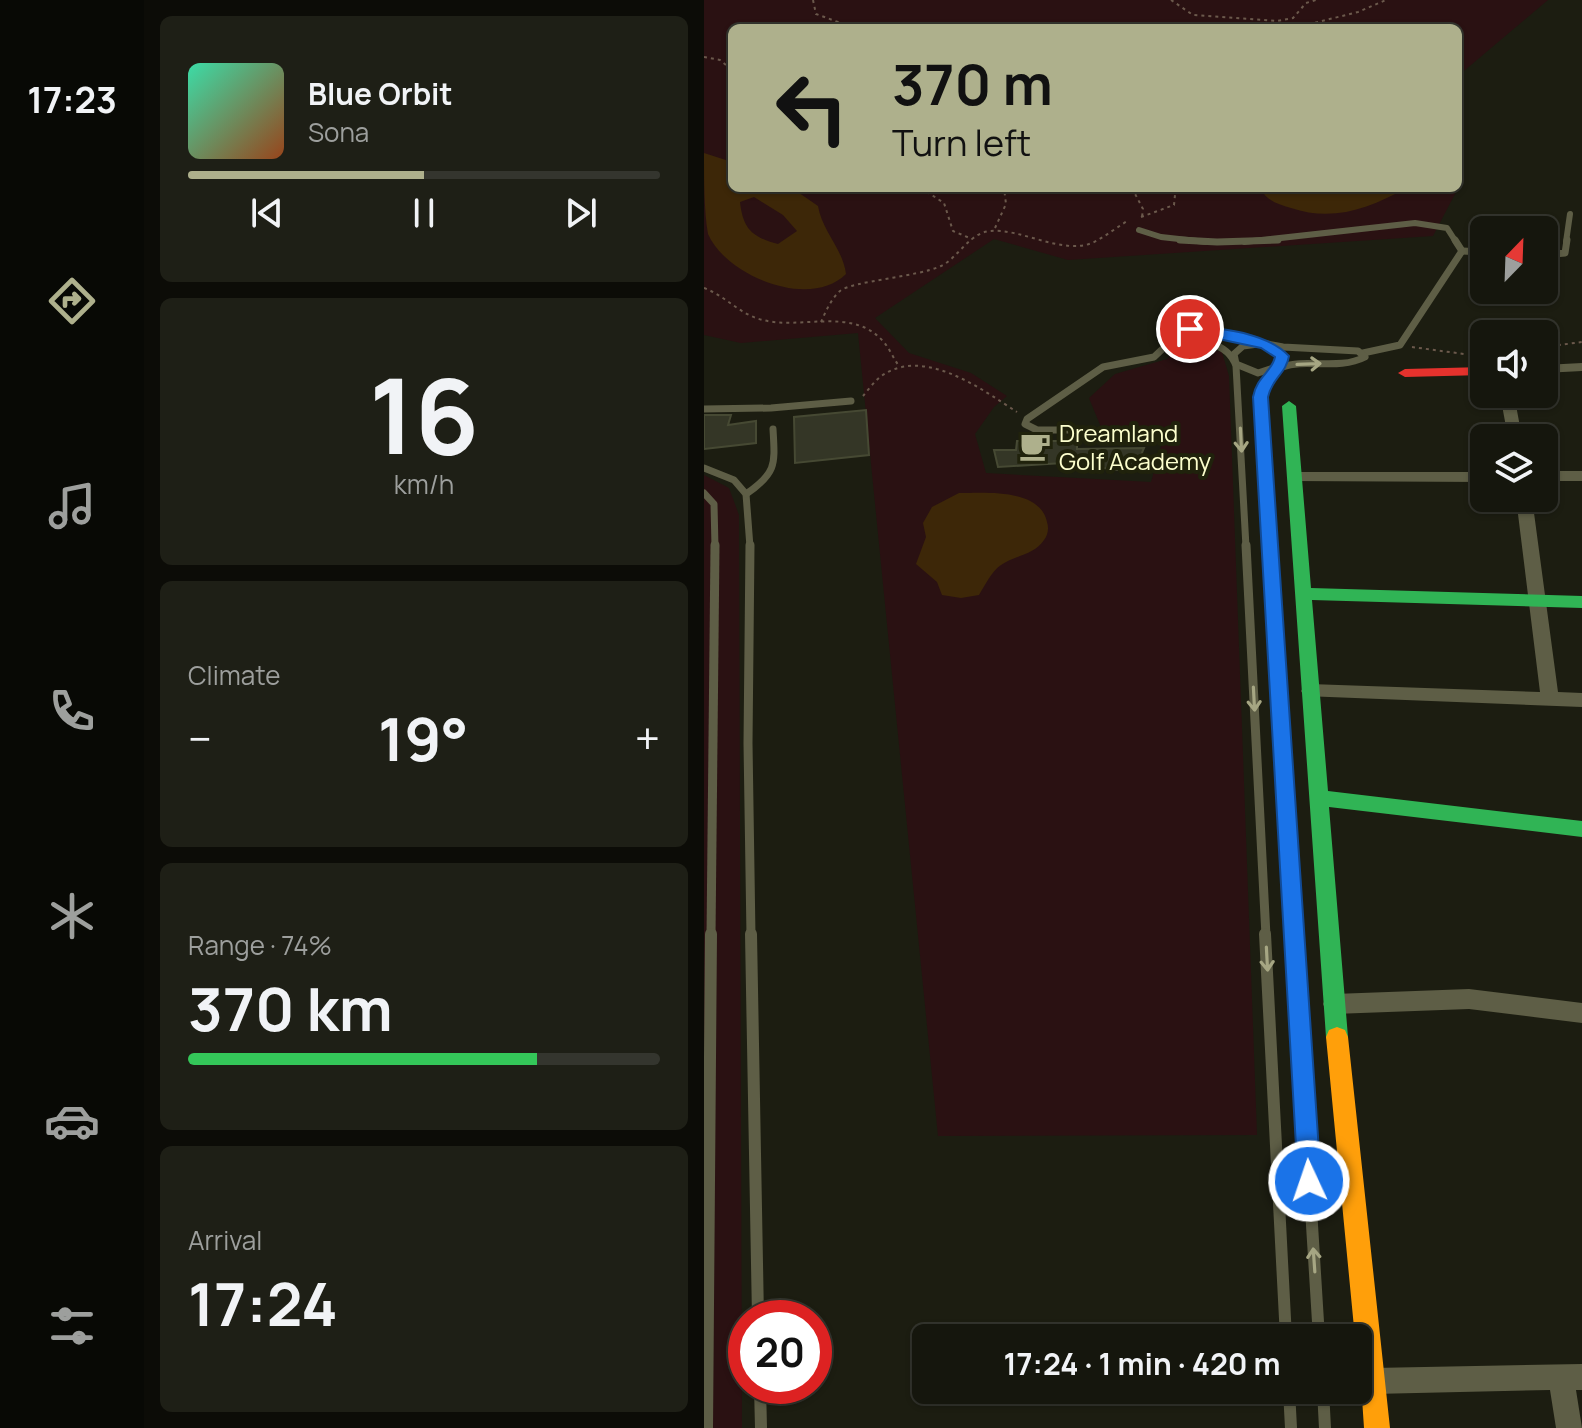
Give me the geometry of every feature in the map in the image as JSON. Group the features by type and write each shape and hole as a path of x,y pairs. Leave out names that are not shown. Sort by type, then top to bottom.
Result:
{"street":[{"path":"1558,368 1582,367"},
{"path":"1405,373 1470,371"},
{"path":"1289,406 1334,1004 1377,1428"},
{"path":"1558,476 1582,476"},
{"path":"1295,477 1470,477"},
{"path":"1526,512 1540,601 1550,699"},
{"path":"1303,594 1582,602"},
{"path":"1310,691 1582,700"},
{"path":"1320,798 1582,829"},
{"path":"1334,1004 1469,999 1582,1013"},
{"path":"1373,1381 1571,1377 1569,1428"}],"lane":[{"path":"1558,254 1565,253 1570,214"},
{"path":"1139,230 1173,239 1216,241 1319,235 1422,221 1447,228 1462,251"},
{"path":"1462,251 1470,251"},
{"path":"1285,1324 1234,354 1243,346 1363,353 1400,345 1462,251"},
{"path":"1083,430 1037,430 1025,424 1027,419 1103,367 1154,357 1183,330 1200,329 1266,345 1282,356 1280,366 1263,382 1260,397 1318,1324"},
{"path":"1173,339 1219,347 1247,371 1262,373 1298,364 1356,363 1363,361 1363,353"},
{"path":"704,409 771,408 851,401"},
{"path":"746,494 766,481 775,469 773,429"},
{"path":"704,468 734,480 746,494 750,532 748,743 758,1300"},
{"path":"704,493 714,504 715,514 707,1428"},
{"path":"760,1404 761,1428"},
{"path":"1290,1404 1291,1428"},
{"path":"1324,1404 1325,1428"}],"path":[{"path":"813,0 816,14 840,24"},
{"path":"1171,0 1193,15 1277,21 1293,18 1306,3 1316,0"},
{"path":"1313,24 1358,12 1386,0"},
{"path":"704,57 728,63"},
{"path":"927,192 944,203 948,210 949,227 960,237 972,239"},
{"path":"994,229 1006,211 1006,192"},
{"path":"1134,192 1143,209 1142,217"},
{"path":"821,322 833,298 843,288 923,274 951,261 972,239 994,229 1051,243 1090,244 1119,229 1125,222 1174,205 1173,192"},
{"path":"704,288 720,294 750,317 768,322 841,322 863,327 881,339 899,366"},
{"path":"1558,345 1582,342"},
{"path":"1400,345 1465,354"},
{"path":"860,406 867,390 899,366 943,371 962,377 1027,419"}],"shaded area":[{"path":"704,0 1548,0 1462,73 1462,24 728,24 728,192 1456,192 1433,236 1068,260 994,239 875,318 909,353 971,373 1007,396 994,407 975,434 986,473 1151,482 1162,443 1105,437 1089,398 1115,374 1167,359 1183,343 1222,352 1229,376 1257,1135 938,1136 858,333 741,343 704,335"},
{"path":"704,153 728,161 728,192 798,192 818,206 846,274 830,284 812,289 791,288 750,275 732,263 708,234","holes":["754,197 783,215 797,231 778,244 755,235 746,225 740,202"]},
{"path":"1263,192 1398,192 1350,211 1321,214 1277,203"},
{"path":"704,475 729,488 739,515 742,1300 728,1300 728,1404 742,1404 742,1428 704,1428"},
{"path":"959,493 996,493 1023,498 1042,511 1048,529 1035,549 998,568 979,595 961,598 942,595 937,582 916,564 926,537 923,523 932,507"}],"building":[{"path":"866,410 869,455 795,463 794,417"},
{"path":"704,415 731,415 728,425 756,421 756,443 704,449"},
{"path":"1028,436 1047,436 1046,441 1077,441 1077,449 1144,448 1134,472 1063,463 998,467 994,450 1016,450 1017,441 1027,441"}],"traffic: fast":[{"path":"1289,406 1337,1037"},
{"path":"1303,594 1582,602"},
{"path":"1320,798 1582,829"}],"traffic: slow":[{"path":"1337,1037 1377,1428"}],"traffic: jam":[{"path":"1405,373 1470,371"}],"place":[{"name":"Dreamland Golf Academy","path":"1035,446"}],"route":[{"path":"1190,329 1219,332 1273,347 1282,356 1280,366 1263,382 1260,397 1309,1181"}]}
